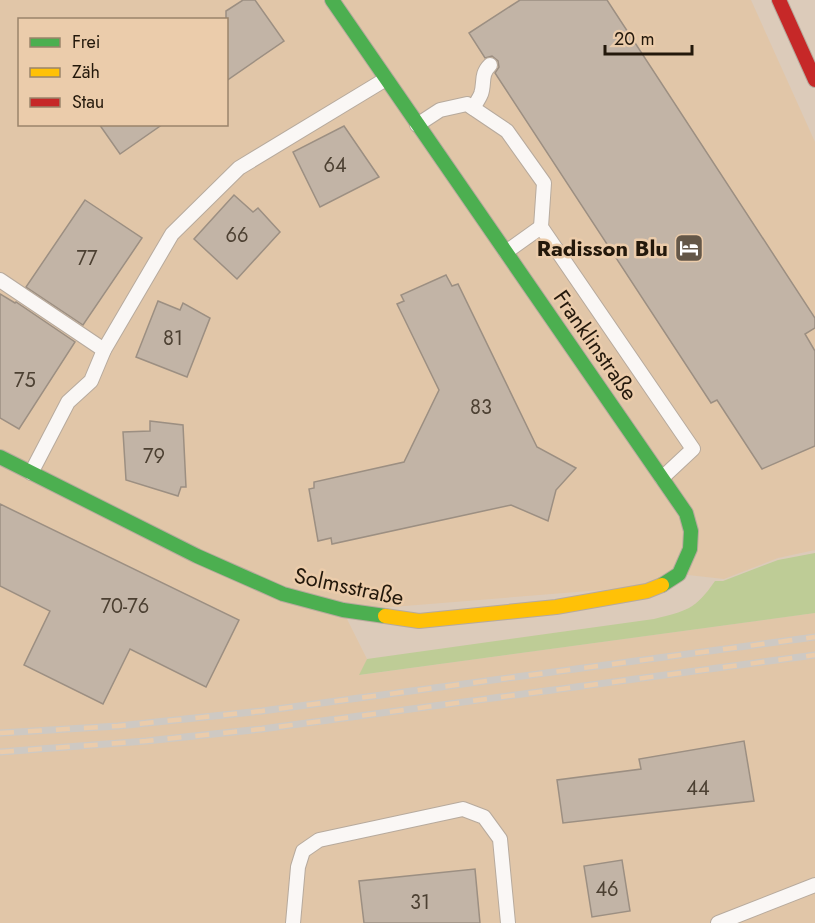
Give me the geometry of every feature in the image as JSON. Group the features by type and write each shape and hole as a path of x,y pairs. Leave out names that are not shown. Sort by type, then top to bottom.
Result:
{"street":[{"name":"Franklinstraße","path":"332,0 686,513 691,531 690,549 679,574"},
{"path":"779,0 815,80"},
{"name":"Solmsstraße","path":"0,457 197,556 283,594 375,616 419,621 556,607 647,591 663,585 679,574"}],"lane":[{"path":"473,108 482,92 481,81 484,71 490,65"},
{"path":"32,472 68,402 92,381 104,350 172,234 238,168 386,79"},
{"path":"417,125 440,110 467,104 507,131 543,183 542,228 693,449 662,478"},
{"path":"506,252 542,228"},
{"path":"0,280 104,350"},
{"path":"294,923 298,867 303,851 319,840 463,809 484,817 500,839 508,923"},
{"path":"718,923 815,885"}],"shaded area":[{"path":"0,0 751,0 815,142 815,550 778,558 724,579 679,574 663,585 343,611 367,659 360,675 815,613 815,923 0,923"}],"green space":[{"path":"815,553 815,613 359,675 367,659 654,619 689,608 702,598 715,581 723,581 778,560"}],"building":[{"path":"243,0 255,0 284,41 228,80 228,18 226,18 226,11"},
{"name":"Radisson Blu","path":"520,0 607,0 815,318 815,328 805,334 815,351 815,446 762,469 717,400 711,403 495,73 499,67 498,61 492,56 485,58 469,33"},
{"path":"100,126 160,126 120,154"},
{"path":"344,126 379,177 320,207 293,152"},
{"path":"234,195 253,212 258,208 280,232 237,279 194,239"},
{"path":"85,200 142,238 83,325 26,287"},
{"path":"446,275 452,286 458,284 537,447 576,468 556,490 548,521 511,505 332,544 331,538 318,541 309,489 314,488 314,482 404,462 439,390 397,304 404,301 401,295"},
{"path":"0,294 16,302 75,342 19,429 0,418"},
{"path":"158,301 180,310 183,303 210,318 187,377 136,357"},
{"path":"150,421 183,425 186,487 181,487 178,496 126,480 123,432 150,431"},
{"path":"0,504 239,620 206,687 130,649 103,704 24,665 50,611 0,586"},
{"path":"744,741 754,801 563,823 557,780 641,769 639,759"},
{"path":"622,860 630,911 592,917 584,866"},
{"path":"475,869 480,923 364,923 359,881"}],"railway":[{"path":"0,733 118,726 262,711 815,637"},
{"path":"0,752 146,741 262,729 815,655"}],"traffic: fast":[{"path":"332,0 686,513 691,531 690,549 679,574 662,585"},
{"path":"0,457 197,556 283,594 343,610 385,616"}],"traffic: slow":[{"path":"385,616 419,621 556,607 647,591 662,585"}],"traffic: jam":[{"path":"779,0 815,80"}],"place":[{"name":"Radisson Blu","path":"689,248"}]}
